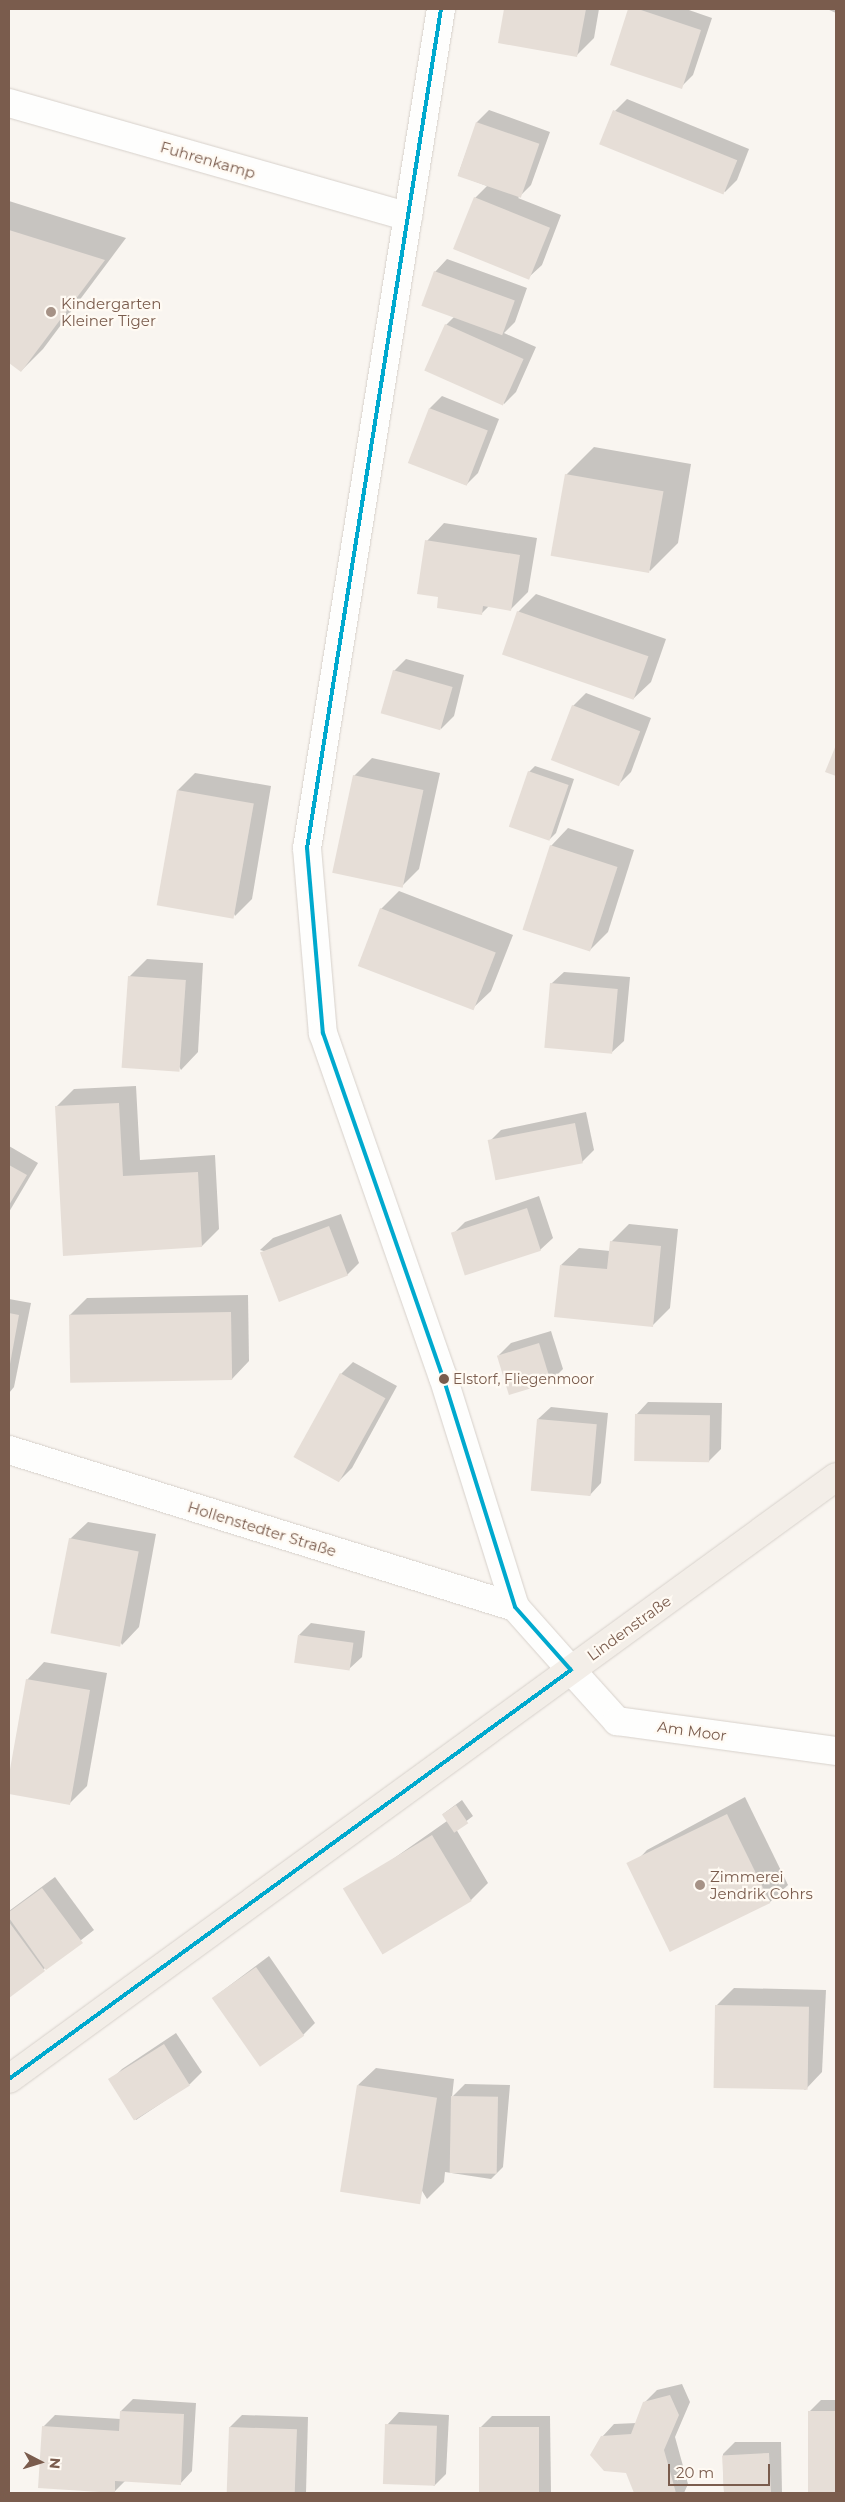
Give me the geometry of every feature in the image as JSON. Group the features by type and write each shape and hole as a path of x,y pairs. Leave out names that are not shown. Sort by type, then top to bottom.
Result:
{"main road":[{"name":"Lindenstraße","path":"9,2079 836,1477"}],"street":[{"path":"441,9 307,848 324,1033 443,1377 514,1607"},
{"name":"Fuhrenkamp","path":"9,102 408,217"},
{"name":"Hollenstedter Straße","path":"9,1450 514,1607"},
{"name":"Am Moor","path":"514,1607 617,1721 836,1751"}],"building":[{"path":"504,9 586,9 577,57 498,43"},
{"path":"628,9 638,9 701,30 682,89 610,65"},
{"path":"613,110 737,160 723,195 599,144"},
{"path":"476,122 539,144 521,198 457,176"},
{"path":"474,197 550,228 529,280 453,249"},
{"path":"9,230 105,260 21,372 9,363"},
{"path":"434,271 515,300 502,335 421,306"},
{"path":"445,324 524,359 503,406 424,371"},
{"path":"429,408 488,431 467,486 408,463"},
{"path":"565,474 663,491 649,573 551,556"},
{"path":"425,540 520,555 511,611 483,606 482,615 437,608 438,597 417,594"},
{"path":"517,611 648,656 633,700 502,654"},
{"path":"393,670 453,687 440,730 381,713"},
{"path":"572,705 640,731 619,786 551,760"},
{"path":"836,745 836,776 825,772"},
{"path":"528,771 569,785 549,841 509,827"},
{"path":"353,775 423,790 403,888 332,873"},
{"path":"177,790 254,804 233,919 157,905"},
{"path":"550,845 618,867 590,952 522,930"},
{"path":"380,908 496,952 474,1010 358,966"},
{"path":"128,976 186,980 179,1072 122,1068"},
{"path":"550,983 618,989 612,1054 544,1048"},
{"path":"119,1103 123,1176 198,1172 202,1247 63,1256 55,1106"},
{"path":"575,1123 583,1163 495,1180 488,1140"},
{"path":"9,1165 27,1175 9,1205"},
{"path":"527,1208 541,1251 465,1276 451,1233"},
{"path":"329,1226 348,1275 279,1302 260,1253"},
{"path":"610,1241 661,1246 653,1327 554,1317 560,1265 607,1269"},
{"path":"231,1312 232,1380 70,1383 69,1315"},
{"path":"9,1313 19,1315 10,1364 9,1364"},
{"path":"539,1343 551,1382 509,1395 497,1356"},
{"path":"340,1373 385,1398 339,1482 293,1457"},
{"path":"635,1414 710,1415 709,1462 634,1461"},
{"path":"537,1419 597,1424 590,1496 531,1491"},
{"path":"69,1538 139,1552 120,1647 50,1633"},
{"path":"298,1635 353,1643 350,1671 294,1663"},
{"path":"26,1679 90,1690 70,1805 9,1794 9,1775"},
{"path":"456,1805 468,1823 454,1833 442,1815"},
{"name":"Zimmerei Jendrik Cohrs","path":"727,1814 770,1903 670,1952 626,1863"},
{"path":"432,1835 472,1901 383,1955 343,1889"},
{"path":"42,1888 83,1943 46,1970 9,1918 9,1912"},
{"path":"9,1922 45,1971 9,1998"},
{"path":"256,1967 304,2036 260,2067 212,1998"},
{"path":"715,2005 809,2007 808,2090 714,2088"},
{"path":"164,2044 190,2086 134,2121 108,2079"},
{"path":"357,2085 437,2098 420,2204 340,2192"},
{"path":"451,2096 498,2097 497,2174 450,2173"},
{"path":"670,2395 679,2415 664,2450 676,2493 634,2493 626,2473 604,2471 590,2455 601,2436 631,2434 643,2402"},
{"path":"120,2411 184,2414 181,2485 115,2481 115,2493 38,2488 42,2426 119,2431"},
{"path":"808,2411 836,2411 836,2493 808,2493"},
{"path":"385,2424 437,2426 435,2486 383,2484"},
{"path":"229,2427 297,2429 295,2493 227,2493"},
{"path":"479,2427 539,2427 539,2493 479,2493"},
{"path":"769,2453 771,2493 724,2493 722,2455"}],"transit line":[{"path":"441,9 307,848 323,1033 443,1377 515,1607 571,1670"},
{"path":"9,2079 571,1670"}],"place":[{"name":"Kindergarten Kleiner Tiger","path":"51,312"},
{"name":"Elstorf, Fliegenmoor","path":"444,1379"},
{"name":"Zimmerei Jendrik Cohrs","path":"700,1885"}]}
